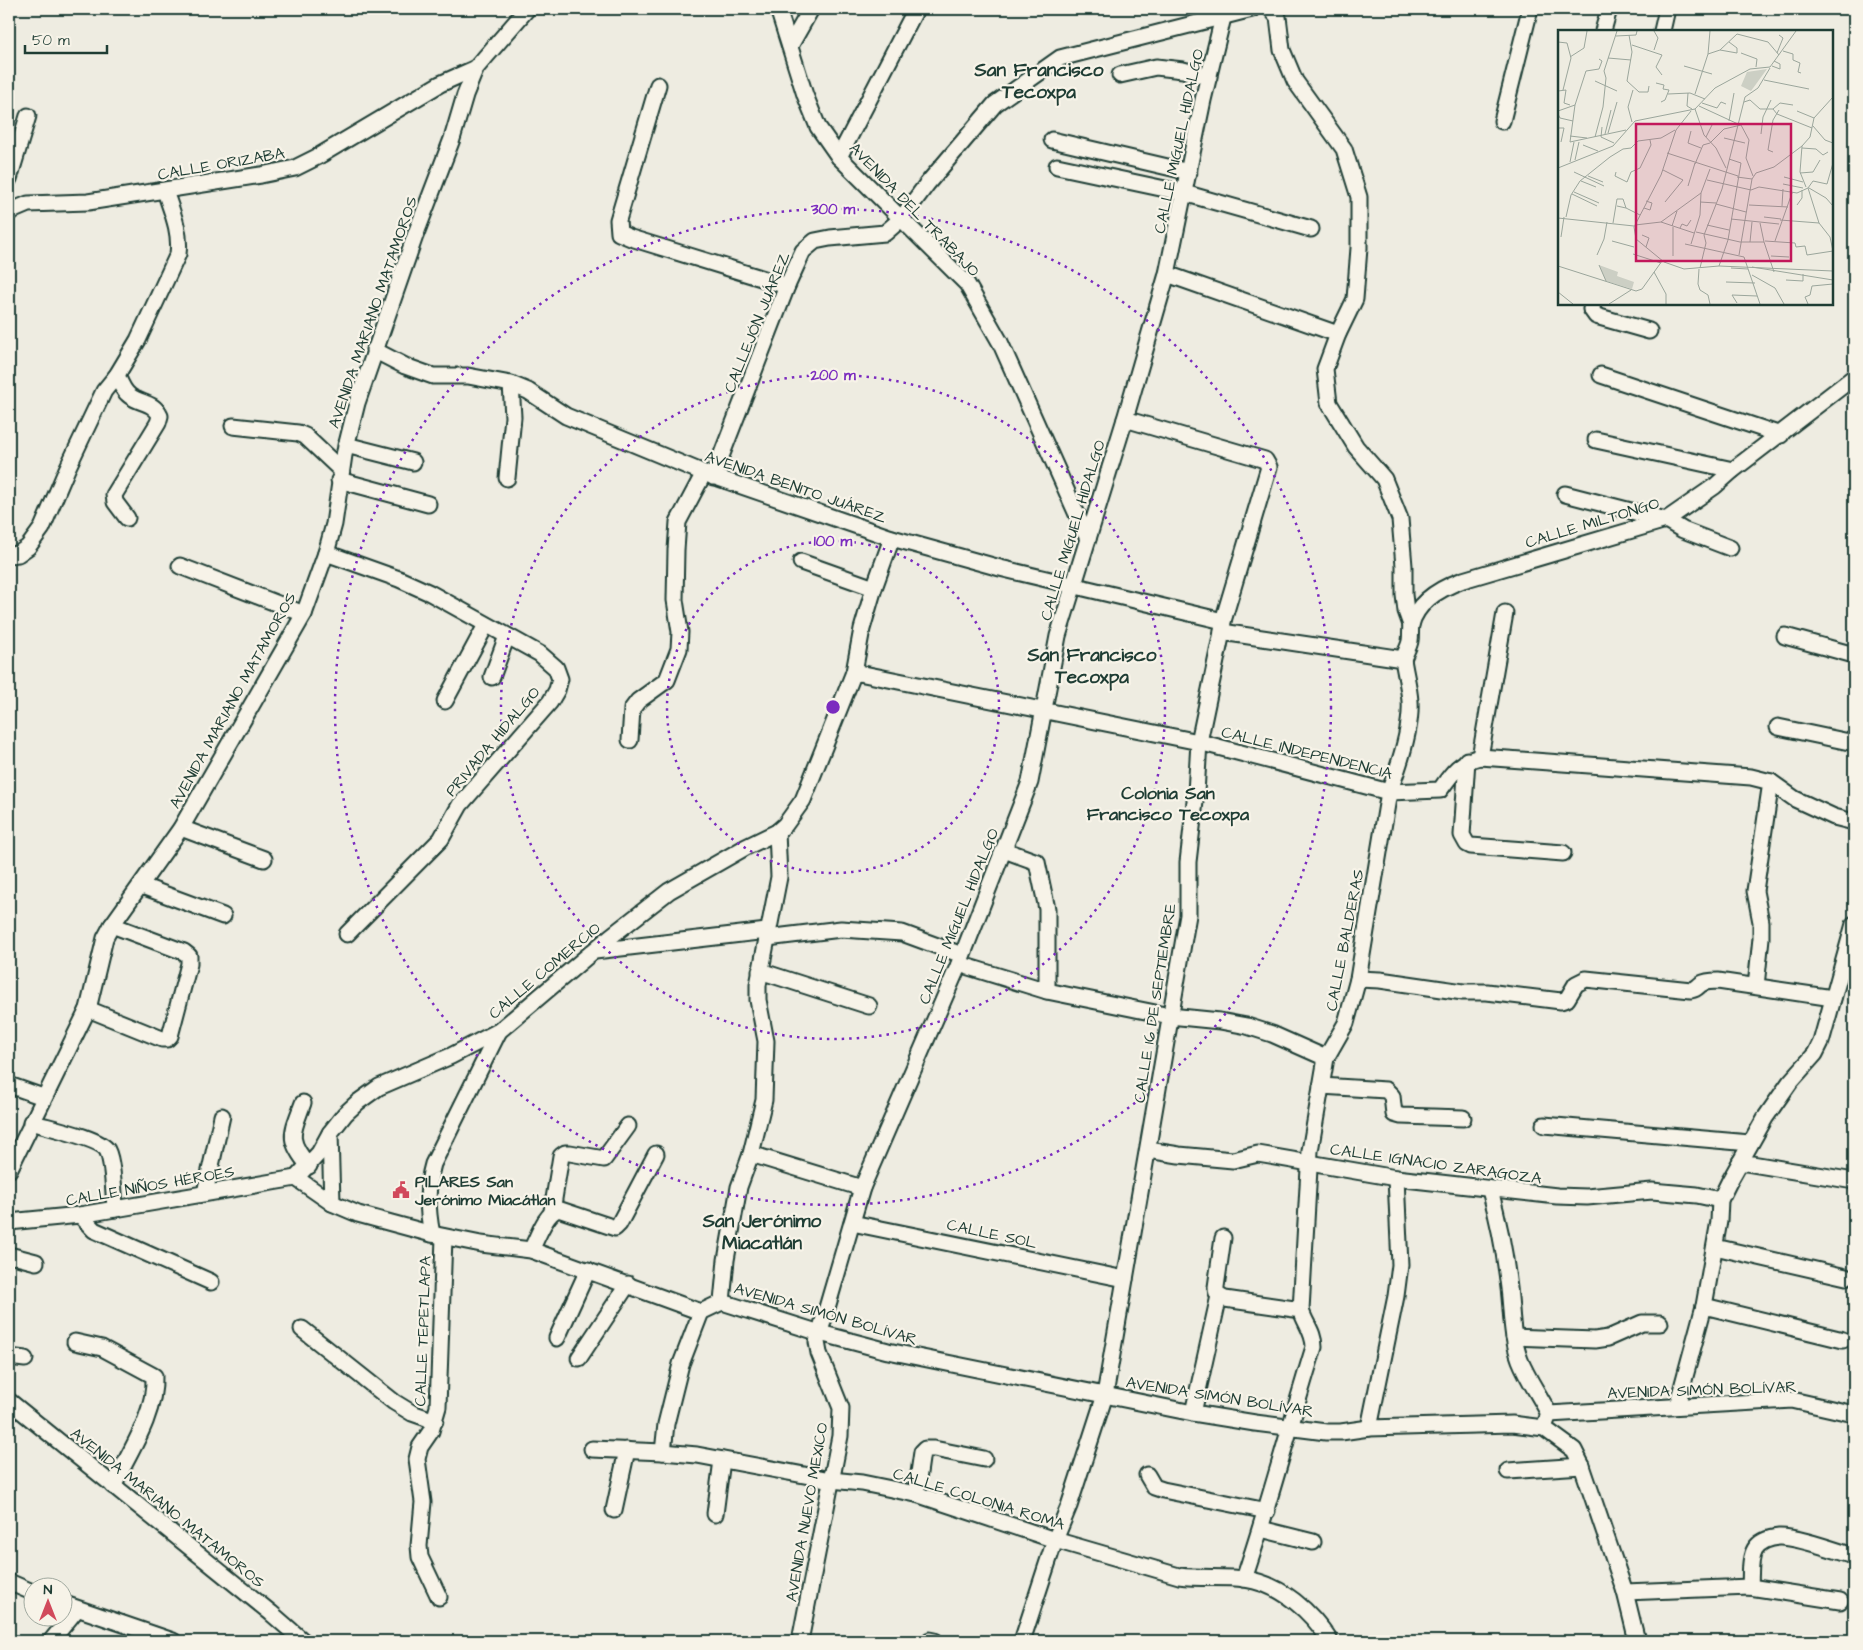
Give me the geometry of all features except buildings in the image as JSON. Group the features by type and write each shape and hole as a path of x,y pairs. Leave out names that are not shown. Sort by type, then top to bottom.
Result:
{"street":[{"name":"AVENIDA MARIANO MATAMOROS","path":"9,1170 43,1097 63,1062 88,1010 105,938 181,828 304,614 326,553 334,524 340,475 356,404 414,236 452,139 465,95 476,68 527,9"},
{"name":"AVENIDA DEL TRABAJO","path":"778,9 818,127 838,157 967,284 1000,342 1088,539"},
{"path":"790,46 811,9"},
{"path":"838,157 916,9"},
{"path":"901,220 927,184 995,104 1060,58 1224,13 1252,9"},
{"path":"1271,9 1278,17 1282,50 1295,81 1344,149 1359,197 1359,248 1355,299 1338,334 1325,369 1329,404 1356,447 1384,479 1400,519 1404,566 1404,595 1406,611 1411,626"},
{"path":"1502,121 1530,9"},
{"path":"1603,30 1609,9"},
{"path":"1662,30 1667,9"},
{"name":"CALLE MIGUEL HIDALGO","path":"820,1333 862,1188 960,959 1030,782 1058,636 1125,419 1167,274 1224,13"},
{"path":"1120,75 1156,67 1184,70 1209,77"},
{"name":"CALLE ORIZABA","path":"9,212 28,204 88,202 165,191 294,168 440,84 476,68"},
{"path":"658,86 618,220 619,233 787,286"},
{"path":"9,179 28,116"},
{"path":"1052,140 1189,172"},
{"path":"1057,166 1184,193 1311,229"},
{"path":"9,555 18,554 28,547 42,528 67,469 104,391 117,375 138,340 178,254 179,232 165,191"},
{"name":"CALLEJÓN JUÁREZ","path":"630,740 632,709 638,701 667,680 680,649 676,600 678,522 708,475 803,251 815,241 885,233 901,220"},
{"path":"1167,274 1338,334"},
{"path":"1593,305 1591,309 1596,316 1648,331"},
{"name":"AVENIDA BENITO JUÁREZ","path":"374,350 405,366 433,376 468,376 511,384 528,391 566,416 708,475 892,538 1223,626 1403,659"},
{"path":"117,375 122,387 130,396 157,408 160,416 158,423 114,495 115,502 127,518"},
{"path":"1600,375 1781,434"},
{"name":"CALLE MILTONGO","path":"1403,659 1410,643 1411,626 1417,612 1444,587 1462,580 1666,520 1714,486 1854,377"},
{"path":"507,478 513,417 511,384"},
{"name":"CALLE 16 DE SEPTIEMBRE","path":"1022,1641 1105,1395 1188,915 1190,830 1196,793 1199,742 1223,626 1269,467 1265,460 1125,419"},
{"path":"233,426 298,433 305,436 340,475 428,504"},
{"path":"1596,440 1733,470"},
{"path":"346,445 413,462"},
{"path":"1565,494 1666,520 1683,530 1730,548"},
{"path":"663,1452 666,1424 681,1364 702,1312 722,1302 726,1260 739,1186 751,1154 764,1100 766,1042 758,1000 758,985 779,877 777,832 804,800 854,672 862,629 892,538"},
{"name":"PRIVADA HIDALGO","path":"326,553 399,579 430,593 540,654 556,668 560,679 557,690 550,702 460,805 441,838 347,934"},
{"path":"801,562 874,588"},
{"path":"180,566 304,614"},
{"path":"1505,613 1473,758 1462,835 1467,844 1471,846 1563,853"},
{"path":"445,701 486,625"},
{"path":"492,677 507,636"},
{"path":"1785,636 1854,655"},
{"name":"CALLE BALDERAS","path":"1244,1579 1267,1511 1289,1427 1314,1347 1314,1336 1301,1310 1311,1163 1310,1151 1326,1058 1346,1023 1358,979 1389,792 1396,774 1410,719 1410,701 1403,659"},
{"name":"CALLE INDEPENDENCIA","path":"854,672 1199,742 1389,792 1440,790 1452,774 1473,758"},
{"path":"1778,727 1854,743"},
{"path":"1473,758 1733,775 1771,782 1808,806 1834,817 1854,822"},
{"path":"1756,986 1761,922 1755,890 1771,782"},
{"path":"181,828 264,859"},
{"name":"CALLE COMERCIO","path":"296,1178 309,1166 330,1133 345,1114 378,1087 410,1074 499,1031 669,891 746,847 777,832"},
{"path":"1004,850 1038,862 1047,909 1047,991"},
{"path":"142,886 223,916"},
{"path":"1677,1406 1704,1306 1720,1200 1765,1118 1790,1082 1815,1054 1821,1042 1854,924"},
{"path":"88,1010 162,1039 167,1039 170,1036 188,959 112,926"},
{"path":"595,951 767,934 841,929 902,933 960,959 1047,991 1170,1016 1247,1026 1272,1034 1326,1058"},
{"path":"760,971 869,1006"},
{"path":"1358,979 1380,980 1462,992 1487,992 1561,1001 1568,999 1576,984 1586,979 1691,990 1695,990 1702,984 1718,981 1833,998"},
{"name":"CALLE TEPETLAPA","path":"439,1597 424,1567 419,1546 423,1502 417,1459 420,1447 431,1431 438,1407 438,1235 427,1212 428,1182 433,1164 499,1031"},
{"path":"9,1085 43,1097"},
{"path":"1321,1086 1386,1090 1392,1096 1394,1114 1401,1116 1463,1118"},
{"path":"303,1102 293,1130 292,1140 298,1153 309,1166"},
{"path":"205,1193 222,1116"},
{"path":"31,1122 88,1139 102,1145 107,1150 110,1159 115,1209"},
{"path":"531,1250 552,1211 560,1156 570,1153 604,1159 628,1126"},
{"path":"1544,1126 1750,1143"},
{"path":"330,1133 332,1203"},
{"name":"CALLE IGNACIO ZARAGOZA","path":"1148,1150 1233,1160 1258,1154 1396,1178 1490,1190 1574,1197 1652,1192 1697,1195 1720,1200"},
{"path":"552,1211 558,1209 565,1210 615,1228 619,1224 656,1154"},
{"path":"751,1154 862,1188"},
{"path":"1740,1162 1854,1180"},
{"path":"296,1178 332,1203 358,1214 481,1244 531,1250 702,1312"},
{"name":"CALLE NIÑOS HÉROES","path":"9,1222 80,1215 296,1178"},
{"path":"1369,1428 1396,1296 1400,1265 1396,1178"},
{"path":"1490,1190 1499,1221 1504,1250 1514,1337 1520,1360 1546,1421"},
{"path":"80,1215 94,1230 211,1282"},
{"name":"CALLE SOL","path":"852,1222 1125,1279"},
{"path":"1223,1238 1216,1287 1216,1292 1219,1296 1225,1299 1301,1310"},
{"path":"1714,1247 1846,1277"},
{"path":"9,1256 36,1262"},
{"path":"557,1338 588,1270"},
{"path":"578,1358 628,1284"},
{"path":"1193,1413 1219,1296"},
{"name":"AVENIDA SIMÓN BOLÍVAR","path":"722,1302 820,1333 888,1351 1193,1413 1326,1432 1369,1428 1512,1424 1677,1406 1792,1400 1854,1414"},
{"path":"1704,1306 1843,1340"},
{"path":"1514,1337 1595,1340 1608,1338 1642,1323 1660,1323"},
{"path":"302,1329 394,1402 412,1413 435,1421"},
{"name":"AVENIDA NUEVO MEXICO","path":"800,1641 840,1436 841,1408 819,1353 817,1342 820,1333"},
{"path":"74,1342 102,1348 154,1376 150,1409 113,1486"},
{"path":"9,1357 25,1359"},
{"name":"AVENIDA MARIANO MATAMOROS","path":"9,1402 271,1613 303,1641"},
{"name":"AVENIDA SIMÓN BOLÍVAR","path":"1546,1421 1574,1450 1582,1466 1625,1592 1637,1641"},
{"name":"CALLE COLONIA ROMA","path":"592,1449 698,1455 760,1465 831,1480 862,1483 916,1494 1055,1540 1179,1576 1198,1579 1244,1579 1268,1584 1299,1605 1312,1617 1330,1641"},
{"path":"916,1494 922,1452 925,1449 934,1449 984,1460"},
{"path":"614,1510 627,1450"},
{"path":"715,1514 722,1460"},
{"path":"1508,1471 1582,1466"},
{"path":"1148,1475 1154,1487 1163,1490 1267,1511"},
{"path":"1261,1529 1313,1542"},
{"path":"1750,1587 1752,1560 1755,1549 1763,1541 1779,1537 1792,1539 1854,1556"},
{"path":"9,1582 22,1588"},
{"path":"1625,1592 1750,1587 1840,1601"},
{"path":"72,1607 173,1641"},
{"path":"51,1641 77,1609"}],"place":[{"name":"PILARES San Jerónimo Miacátlan","path":"401,1190"}],"district":[{"name":"San Francisco Tecoxpa","path":"1039,80"},
{"name":"San Francisco Tecoxpa","path":"1092,665"},
{"name":"Colonia San Francisco Tecoxpa","path":"1168,803"},
{"name":"San Jerónimo Miacatlán","path":"762,1231"}]}
